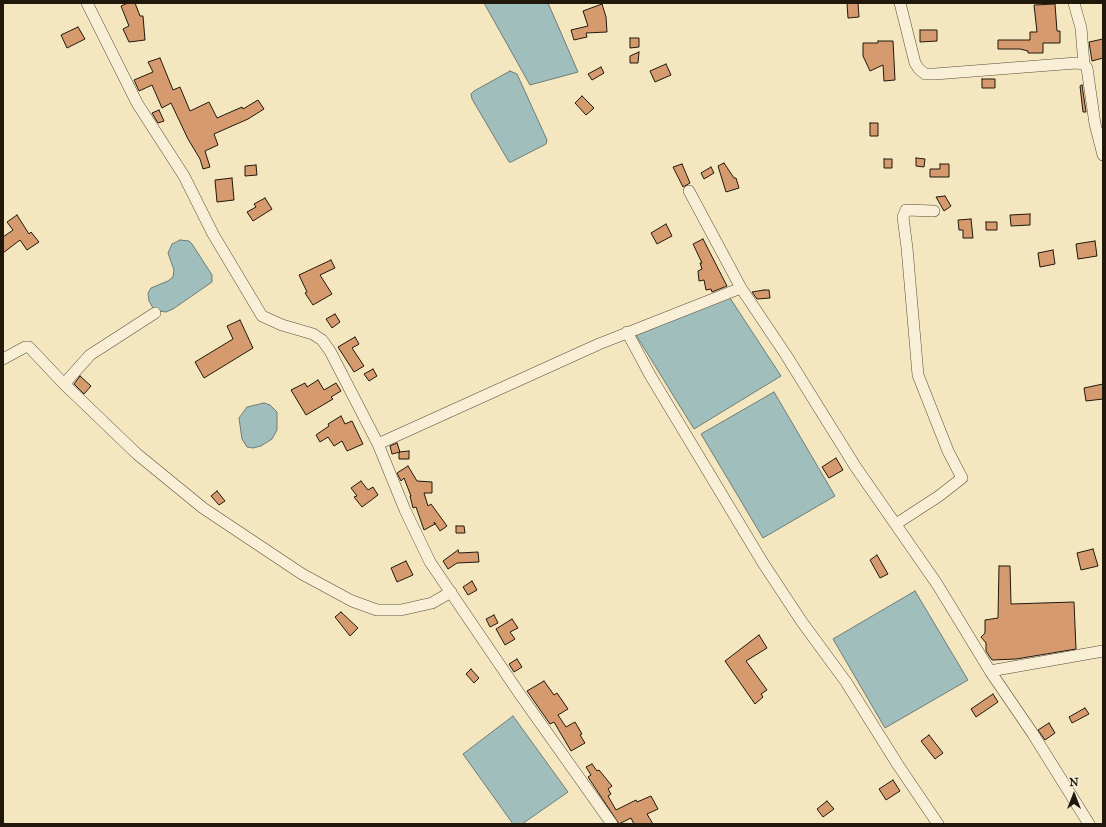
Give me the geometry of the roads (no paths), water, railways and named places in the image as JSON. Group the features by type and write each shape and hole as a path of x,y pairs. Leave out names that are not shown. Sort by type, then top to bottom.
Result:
{"street":[{"path":"87,3 137,103 184,176 213,234 262,316 282,324 305,330 322,340 330,351 378,444 418,539 430,562 518,693 612,824"},
{"path":"900,3 915,63 919,70 925,74 1076,63 1084,64"},
{"path":"1074,3 1081,28 1084,64 1087,68 1094,124 1103,155"},
{"path":"689,191 741,288 786,355 855,466 937,584 990,671 1033,734 1089,824"},
{"path":"896,524 939,496 962,478 948,451 918,375 912,323 908,248 903,217 906,210 934,211"},
{"path":"378,444 627,332 741,288"},
{"path":"64,384 90,355 155,313"},
{"path":"627,332 650,375 763,562 802,622 846,682 898,765 938,824"},
{"path":"3,359 25,347 29,347 64,384 137,454 204,508 302,574 352,601 378,610 401,610 432,603 451,592"},
{"path":"990,671 1103,651"}],"water":[{"path":"484,3 548,3 578,72 530,85"},
{"path":"510,71 517,74 547,140 546,144 509,162 472,99 471,94"},
{"path":"180,240 189,241 192,244 212,275 212,282 173,309 166,312 158,311 153,308 149,301 148,293 151,288 168,281 173,277 174,270 168,253 172,244"},
{"path":"728,295 781,376 694,429 636,335"},
{"path":"774,392 835,496 763,538 701,434"},
{"path":"264,403 270,405 277,412 277,430 272,439 261,446 253,448 247,447 242,439 239,418 247,407"},
{"path":"915,591 968,680 885,728 833,639"},
{"path":"513,716 568,792 522,824 513,824 463,754"}]}
